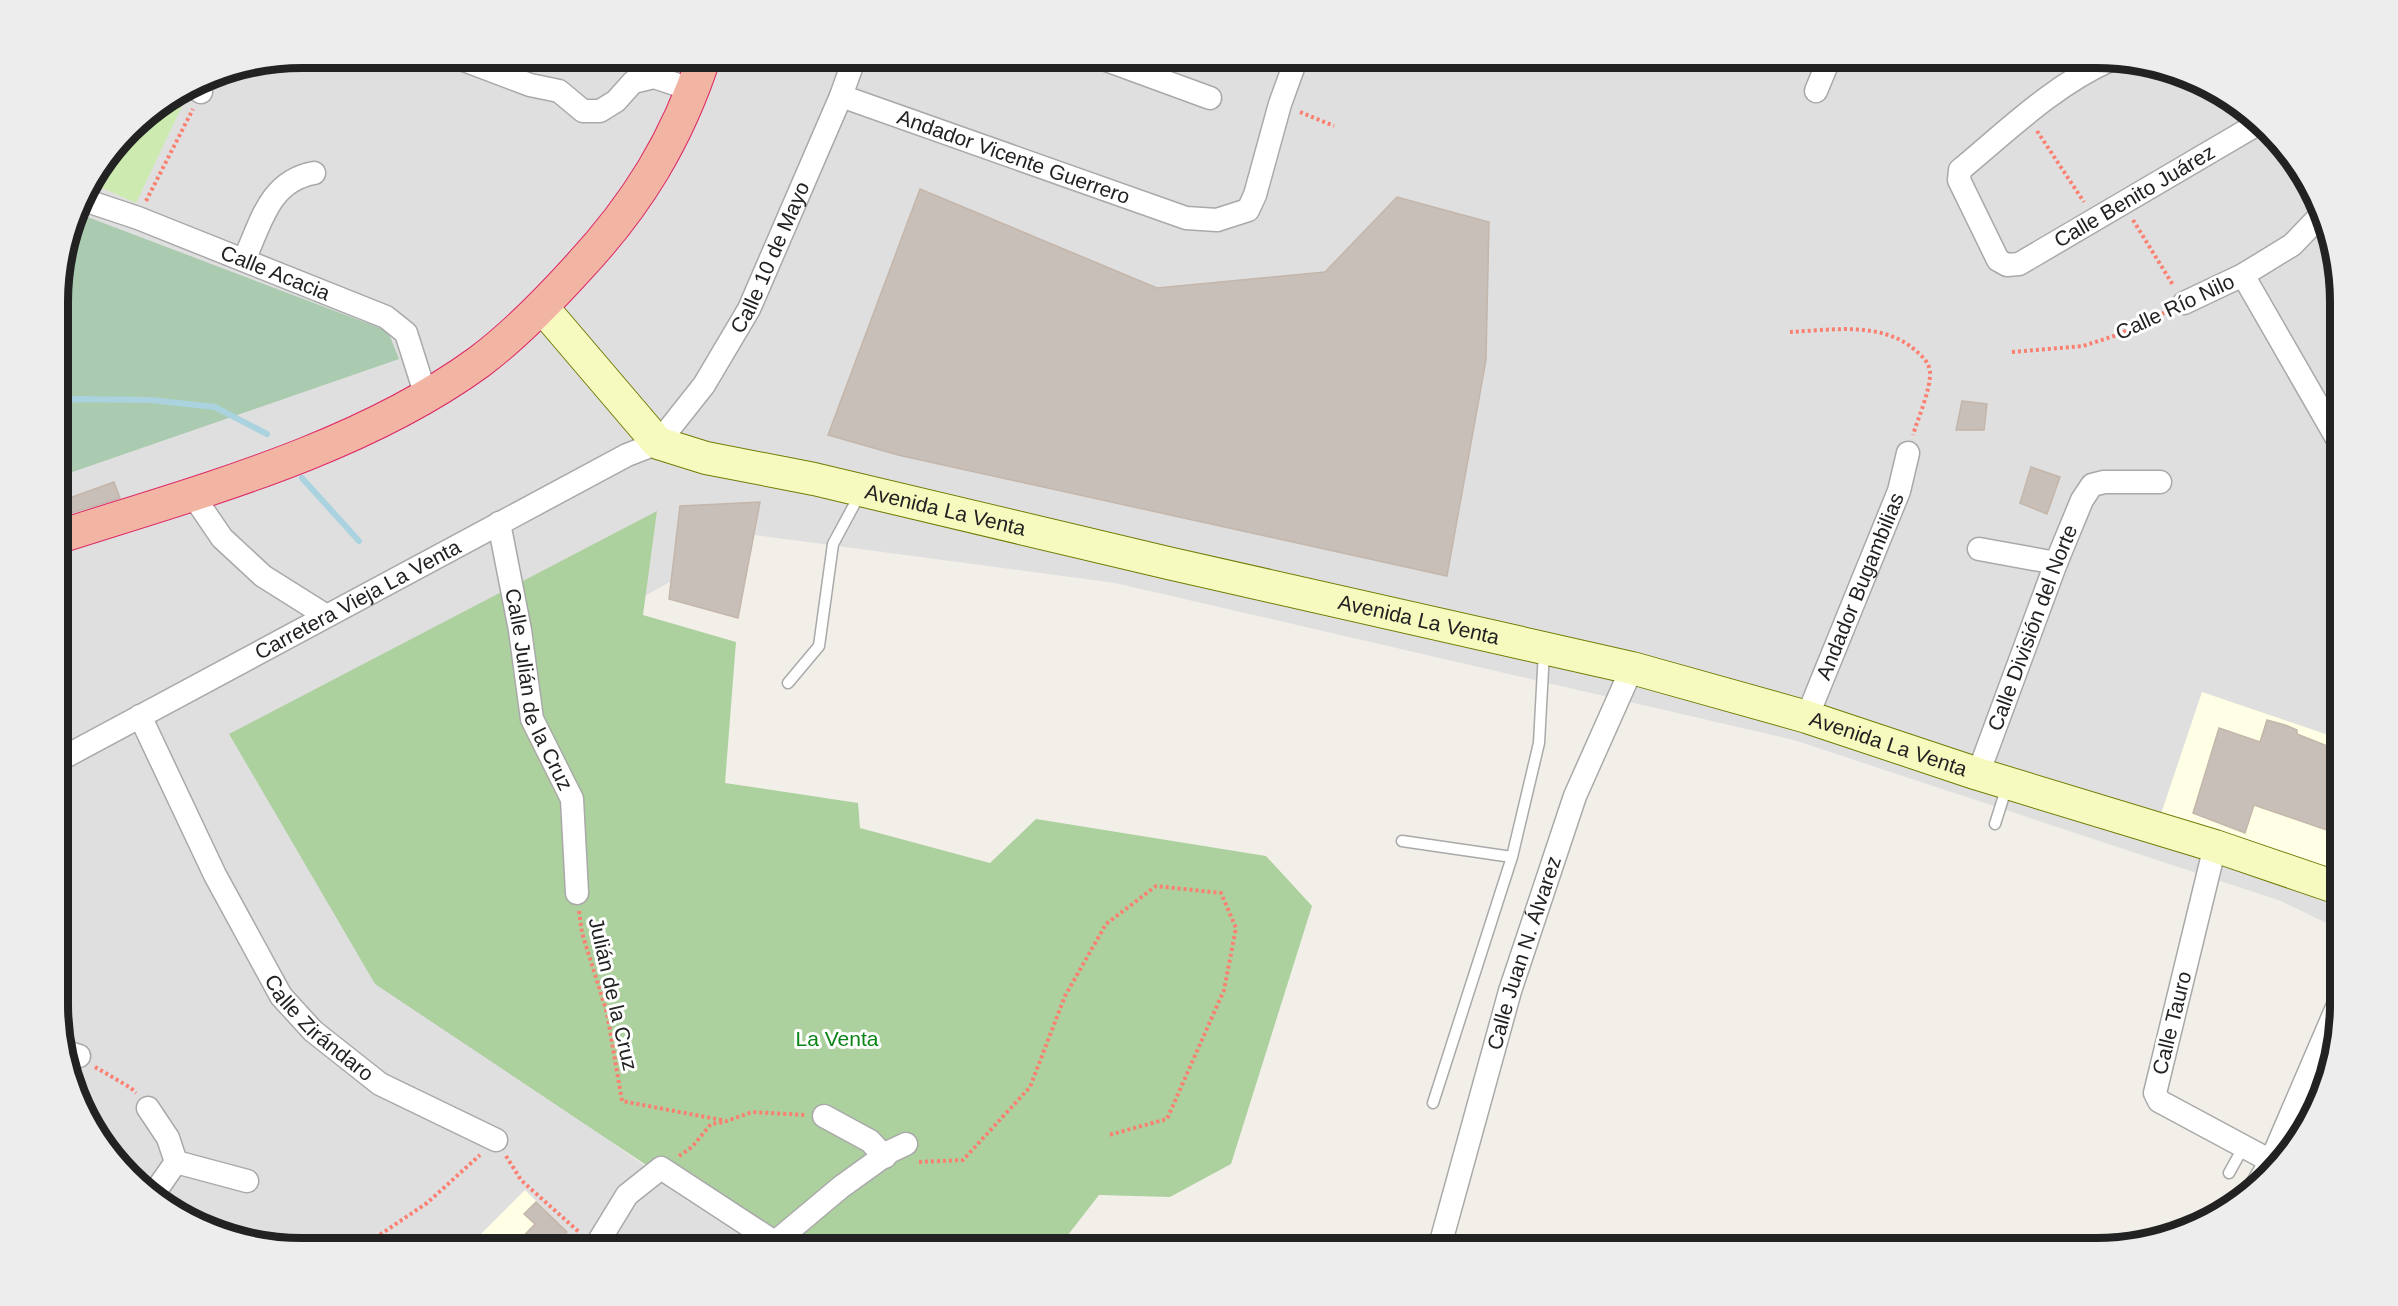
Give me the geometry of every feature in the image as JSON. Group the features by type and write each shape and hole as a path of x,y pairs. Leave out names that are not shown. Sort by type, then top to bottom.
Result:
{"highway":[{"path":"68,534 192,494 337,441 426,396 480,362 542,307 599,246 643,188 676,132 700,68"}],"main road":[{"path":"542,307 658,443"},
{"name":"Avenida La Venta","path":"658,443 706,458 814,479 1168,563 1632,668 1807,717 1978,774 2215,846 2330,885"}],"street":[{"path":"485,68 530,85 559,91 583,111 600,111 616,101 633,82 654,77 693,90"},
{"name":"Calle 10 de Mayo","path":"658,443 704,385 749,309 851,68"},
{"path":"1128,68 1209,98"},
{"path":"1277,114 1293,68"},
{"path":"1816,91 1825,68"},
{"path":"2026,116 2068,84 2096,68"},
{"name":"Andador Vicente Guerrero","path":"841,96 1186,218 1217,220 1248,210 1255,195 1277,114"},
{"name":"Calle Benito Juárez","path":"2026,116 1960,170 1959,180 1998,260 2007,265 2019,264 2252,127"},
{"path":"244,260 271,201 283,185 301,175 314,172"},
{"name":"Calle Acacia","path":"90,202 138,218 386,317 406,333 426,396"},
{"name":"Calle Río Nilo","path":"2184,303 2243,275 2292,245 2316,220"},
{"path":"2243,275 2330,426"},
{"name":"Carretera Vieja La Venta","path":"68,755 627,455 658,443"},
{"name":"Andador Bugambilias","path":"1807,717 1899,491 1908,453"},
{"name":"Calle División del Norte","path":"1978,774 2056,563 2082,500 2092,485 2104,482 2160,482"},
{"path":"192,494 222,538 262,576 325,615"},
{"name":"Calle Julián de la Cruz","path":"499,523 520,630 532,720 572,799 576,893"},
{"path":"1979,549 2056,563"},
{"name":"Calle Juan N. Álvarez","path":"1442,1238 1510,991 1575,796 1632,668"},
{"name":"Calle Zirándaro","path":"140,716 215,875 281,996 313,1031 380,1084 496,1140"},
{"name":"Calle Tauro","path":"2215,846 2155,1093 2159,1101 2270,1161"},
{"path":"2282,1148 2329,1029"},
{"path":"148,1108 168,1138 176,1162"},
{"path":"824,1116 870,1141 885,1157"},
{"path":"785,1238 841,1187 891,1151 906,1144"},
{"path":"176,1162 247,1181"},
{"path":"157,1189 176,1162"},
{"path":"603,1238 627,1195 661,1168 764,1238"}],"lane":[{"path":"788,683 819,646 832,544 862,491"},
{"path":"1433,1103 1512,857 1539,743 1545,648"},
{"path":"1995,824 2008,783"},
{"path":"1402,841 1512,857"},
{"path":"2229,1173 2244,1146"}],"path":[{"path":"138,218 194,94"},
{"path":"1277,114 1334,126"},
{"path":"2026,116 2094,218"},
{"path":"2123,204 2184,303"},
{"name":"Calle Río Nilo","path":"2012,352 2083,346 2117,334 2184,303"},
{"path":"1790,332 1881,331 1904,340 1927,363 1930,373 1908,453"},
{"path":"885,1157 885,1163 963,1160 1030,1087 1065,996 1106,924 1156,886 1221,893 1236,928 1224,990 1167,1119 1109,1135"},
{"name":"Julián de la Cruz","path":"576,893 582,933 607,1013 622,1101 727,1121"},
{"path":"73,1055 132,1088 148,1108"},
{"path":"661,1168 692,1147 711,1124 752,1112 824,1116"},
{"path":"375,1238 427,1203 496,1140 521,1180 586,1238"}],"shaded area":[{"path":"286,68 2112,68 2157,75 2186,85 2239,116 2262,136 2282,159 2313,212 2323,241 2330,286 2330,925 2281,901 1794,740 1115,583 755,535 321,775 483,1050 746,1238 286,1238 241,1231 212,1221 185,1207 159,1190 136,1170 116,1147 99,1121 85,1094 75,1065 68,1020 68,286 72,256 85,212 116,159 136,136 159,116 212,85 241,75"},
{"path":"84,216 388,331 399,359 68,474 68,286 75,241"},
{"path":"2202,692 2330,736 2330,875 2160,817"},
{"path":"525,1190 567,1232 561,1238 477,1238"}],"green space":[{"path":"184,99 185,100 136,203 98,186 116,159 136,136 159,116"},
{"name":"La Venta","path":"657,511 643,615 736,642 725,783 858,803 860,828 990,863 1036,819 1266,856 1312,906 1231,1164 1170,1197 1099,1195 1066,1238 756,1238 375,984 229,734"}],"building":[{"path":"920,189 1157,288 1325,272 1397,197 1489,222 1486,360 1447,576 898,455 828,435"},
{"path":"1962,401 1987,404 1984,430 1956,430"},
{"path":"2031,467 2060,477 2047,514 2020,503"},
{"path":"114,482 120,498 68,514 68,498"},
{"path":"760,502 738,618 669,599 680,506"},
{"path":"2267,720 2297,730 2297,734 2330,747 2330,831 2254,805 2245,833 2193,813 2219,728 2260,742"},
{"path":"536,1202 567,1232 561,1238 522,1238 535,1224 524,1214"}],"waterway":[{"path":"68,401 150,400 215,407 267,434"},
{"path":"302,478 359,541"}]}
